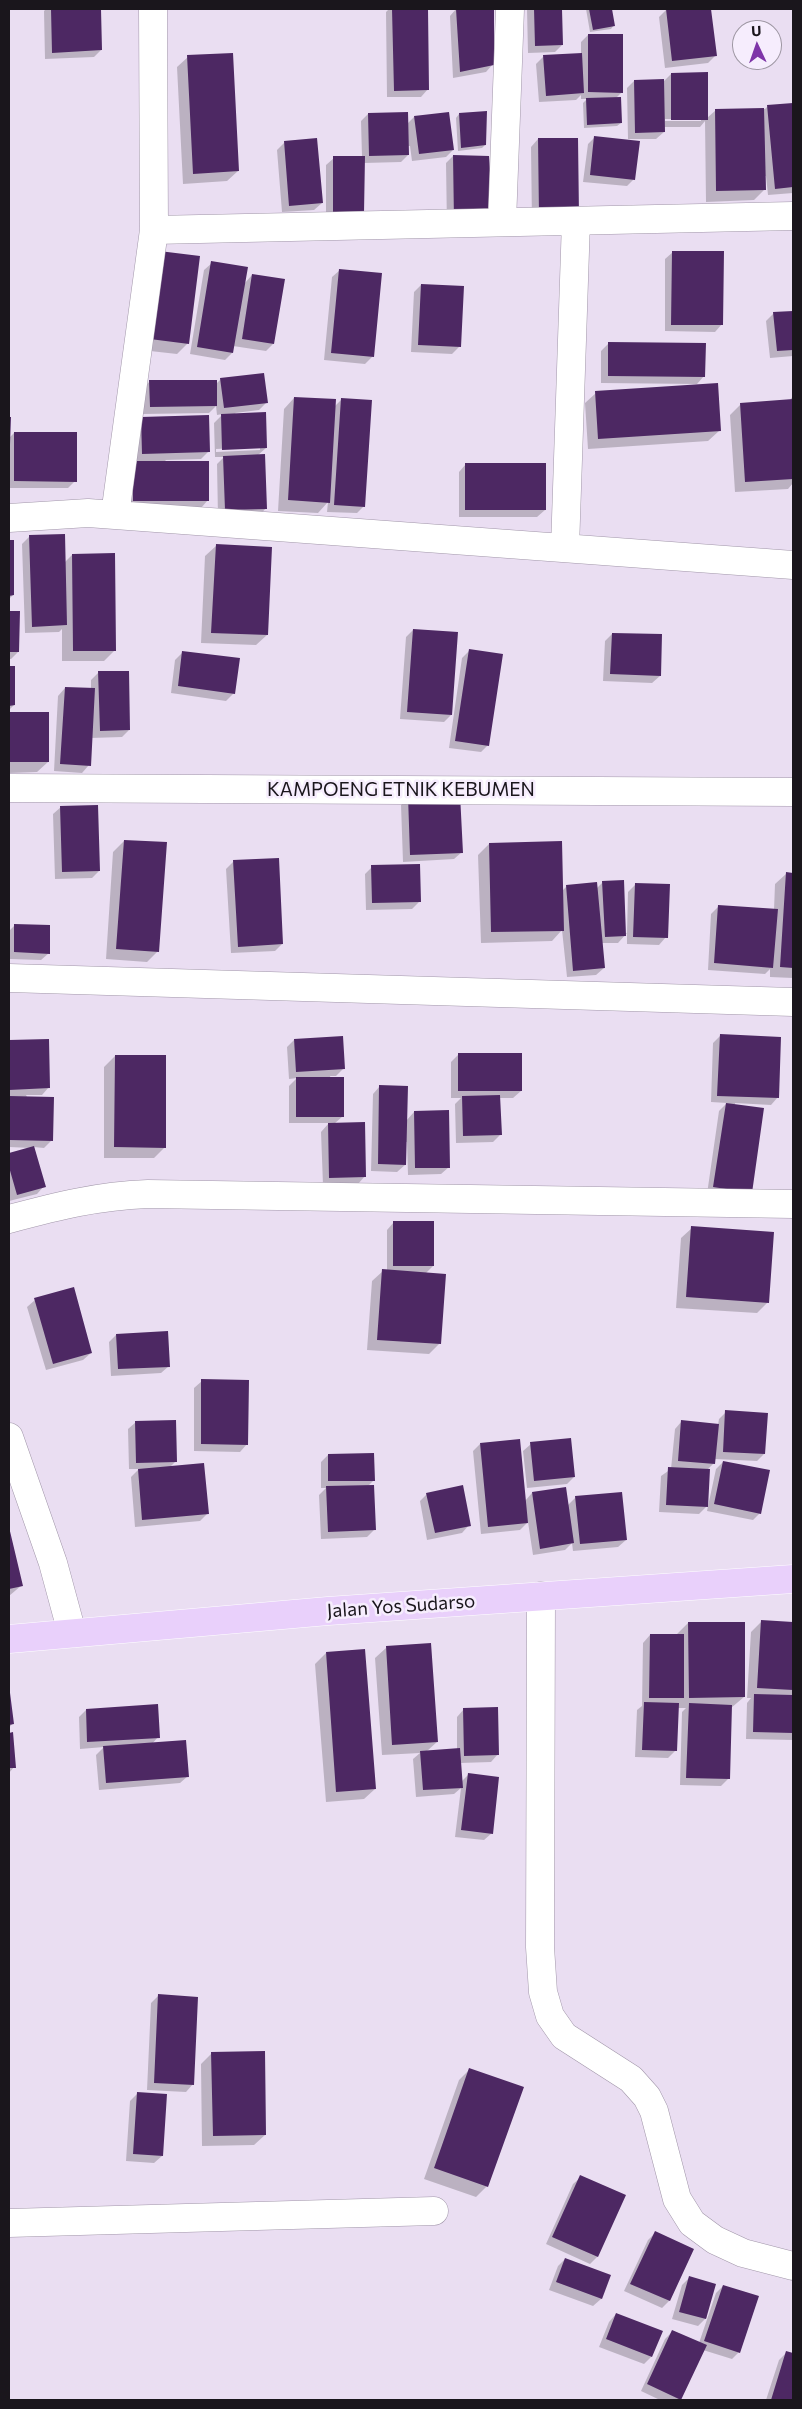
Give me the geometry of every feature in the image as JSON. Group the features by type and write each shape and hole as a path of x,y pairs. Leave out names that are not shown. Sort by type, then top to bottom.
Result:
{"main road":[{"name":"Jalan Yos Sudarso","path":"9,1639 541,1596 793,1579"}],"street":[{"path":"115,515 154,230 152,9"},
{"path":"502,222 510,9"},
{"path":"154,230 793,216"},
{"path":"565,548 576,221"},
{"path":"9,518 88,513 793,565"},
{"name":"KAMPOENG ETNIK KEBUMEN","path":"9,788 793,792"},
{"path":"9,978 793,1002"},
{"path":"9,1219 77,1200 111,1195 148,1194 793,1204"},
{"path":"9,1437 53,1563 72,1633"},
{"path":"541,1596 540,1947 543,1992 550,2016 564,2036 631,2079 647,2097 654,2111 677,2199 692,2223 715,2240 743,2253 793,2266"},
{"path":"9,2223 434,2211"}],"building":[{"path":"51,9 101,9 102,50 52,53"},
{"path":"392,9 428,9 429,90 394,91"},
{"path":"456,9 494,9 494,65 460,72"},
{"path":"534,9 562,9 563,45 535,46"},
{"path":"589,9 612,9 615,26 593,30"},
{"path":"666,9 711,9 717,56 672,61"},
{"path":"588,34 623,34 623,93 588,92"},
{"path":"233,53 239,171 193,174 187,55"},
{"path":"582,53 584,93 546,96 543,55"},
{"path":"708,72 708,120 671,120 671,73"},
{"path":"664,79 665,132 635,133 634,80"},
{"path":"621,97 622,123 587,125 586,98"},
{"path":"793,103 793,187 775,189 767,105"},
{"path":"764,108 766,190 716,191 715,109"},
{"path":"487,111 486,145 461,148 459,113"},
{"path":"408,112 409,155 369,156 368,113"},
{"path":"449,112 454,150 419,154 414,116"},
{"path":"594,136 640,141 635,180 590,175"},
{"path":"317,138 323,203 289,206 284,141"},
{"path":"538,138 578,138 579,216 539,216"},
{"path":"453,155 489,156 493,215 454,221"},
{"path":"333,156 365,156 364,213 333,213"},
{"path":"151,250 200,256 189,344 142,338"},
{"path":"672,251 724,251 723,325 671,325"},
{"path":"211,261 248,267 233,353 197,347"},
{"path":"339,269 382,273 374,357 331,353"},
{"path":"252,274 285,279 274,344 242,339"},
{"path":"421,284 464,286 461,347 418,345"},
{"path":"793,311 793,350 777,351 773,312"},
{"path":"608,342 706,343 705,377 608,376"},
{"path":"264,373 268,403 224,408 220,378"},
{"path":"149,380 217,380 217,406 150,407"},
{"path":"718,383 721,431 598,439 595,391"},
{"path":"294,397 336,399 330,503 288,500"},
{"path":"341,398 372,400 365,507 334,505"},
{"path":"793,399 793,479 745,482 740,403"},
{"path":"266,412 267,448 222,450 221,414"},
{"path":"209,415 210,452 142,454 141,417"},
{"path":"9,417 11,417 10,445 9,445"},
{"path":"14,432 77,432 77,482 14,481"},
{"path":"265,454 267,509 225,510 223,456"},
{"path":"133,461 209,461 209,501 133,501"},
{"path":"465,463 546,463 546,510 465,510"},
{"path":"65,534 67,625 32,627 29,535"},
{"path":"9,540 14,540 14,595 9,596"},
{"path":"216,544 272,547 268,635 211,633"},
{"path":"115,553 116,651 73,651 72,554"},
{"path":"9,611 20,611 19,652 9,652"},
{"path":"413,629 458,632 452,715 407,712"},
{"path":"612,633 662,634 661,676 610,674"},
{"path":"469,649 503,654 489,746 455,741"},
{"path":"182,651 240,658 235,694 178,686"},
{"path":"9,666 15,666 15,705 9,706"},
{"path":"98,671 129,671 130,730 100,731"},
{"path":"65,687 95,688 91,766 60,764"},
{"path":"9,712 49,712 49,762 9,762"},
{"path":"460,794 463,853 410,855 408,796"},
{"path":"98,805 100,871 62,872 60,806"},
{"path":"124,840 167,842 159,952 116,949"},
{"path":"562,841 564,931 491,932 489,843"},
{"path":"279,858 283,944 238,947 233,860"},
{"path":"420,864 421,902 372,903 371,865"},
{"path":"786,872 793,873 793,968 780,967"},
{"path":"624,880 626,936 605,937 602,881"},
{"path":"597,882 605,968 573,971 566,885"},
{"path":"635,883 670,884 668,938 633,937"},
{"path":"718,905 778,909 773,968 714,963"},
{"path":"14,924 50,925 50,954 14,952"},
{"path":"720,1034 781,1037 779,1098 717,1096"},
{"path":"343,1036 345,1069 296,1072 294,1039"},
{"path":"49,1039 50,1088 9,1090 9,1040"},
{"path":"458,1053 522,1053 522,1091 458,1091"},
{"path":"115,1055 166,1055 166,1148 114,1147"},
{"path":"296,1077 344,1077 344,1117 296,1117"},
{"path":"379,1085 408,1086 406,1165 378,1164"},
{"path":"500,1095 502,1135 463,1136 462,1096"},
{"path":"9,1096 54,1097 53,1141 9,1140"},
{"path":"726,1103 764,1108 752,1193 713,1187"},
{"path":"449,1110 450,1168 415,1168 414,1111"},
{"path":"365,1122 366,1177 329,1178 328,1123"},
{"path":"34,1146 46,1187 17,1195 9,1167 9,1153"},
{"path":"393,1221 434,1221 434,1266 393,1266"},
{"path":"691,1226 774,1232 769,1303 686,1297"},
{"path":"382,1269 446,1274 441,1344 377,1340"},
{"path":"74,1287 92,1353 53,1364 34,1298"},
{"path":"168,1331 170,1367 118,1369 116,1334"},
{"path":"201,1379 249,1380 248,1445 201,1444"},
{"path":"725,1410 768,1413 765,1454 723,1452"},
{"path":"176,1420 177,1462 136,1463 135,1421"},
{"path":"681,1420 719,1424 715,1464 678,1461"},
{"path":"571,1438 575,1477 534,1481 530,1442"},
{"path":"520,1439 528,1523 488,1527 480,1443"},
{"path":"374,1453 375,1481 328,1481 328,1454"},
{"path":"723,1461 770,1470 761,1514 714,1504"},
{"path":"204,1463 209,1514 142,1520 138,1469"},
{"path":"668,1467 710,1469 708,1507 666,1505"},
{"path":"374,1485 376,1530 328,1532 326,1486"},
{"path":"463,1485 471,1526 435,1533 426,1493"},
{"path":"566,1487 574,1543 540,1549 532,1492"},
{"path":"622,1492 627,1540 580,1544 575,1496"},
{"path":"9,1527 23,1586 9,1589"},
{"path":"761,1620 793,1622 793,1690 757,1688"},
{"path":"688,1622 745,1622 745,1697 689,1698"},
{"path":"650,1634 684,1634 684,1698 649,1698"},
{"path":"431,1643 438,1742 392,1745 386,1646"},
{"path":"365,1649 376,1789 336,1792 326,1652"},
{"path":"9,1685 14,1724 9,1725"},
{"path":"754,1694 793,1695 793,1733 753,1732"},
{"path":"644,1702 679,1703 677,1751 642,1750"},
{"path":"689,1703 732,1705 730,1779 686,1778"},
{"path":"158,1704 160,1738 87,1742 86,1709"},
{"path":"498,1707 499,1755 464,1756 463,1708"},
{"path":"13,1732 16,1768 9,1768 9,1733"},
{"path":"186,1740 189,1777 106,1783 103,1746"},
{"path":"460,1748 463,1788 423,1790 420,1751"},
{"path":"468,1773 499,1777 493,1834 461,1830"},
{"path":"158,1994 198,1997 194,2085 154,2083"},
{"path":"265,2051 266,2135 213,2136 211,2052"},
{"path":"469,2068 524,2087 488,2187 434,2168"},
{"path":"137,2092 167,2094 163,2156 133,2154"},
{"path":"580,2175 626,2195 598,2257 552,2237"},
{"path":"655,2231 694,2249 670,2301 630,2284"},
{"path":"565,2258 611,2275 602,2299 556,2282"},
{"path":"689,2276 716,2284 706,2319 679,2312"},
{"path":"723,2285 759,2296 740,2353 704,2341"},
{"path":"616,2313 663,2331 652,2357 606,2339"},
{"path":"672,2330 707,2345 681,2400 647,2384"},
{"path":"786,2351 793,2353 793,2400 771,2400"}]}
